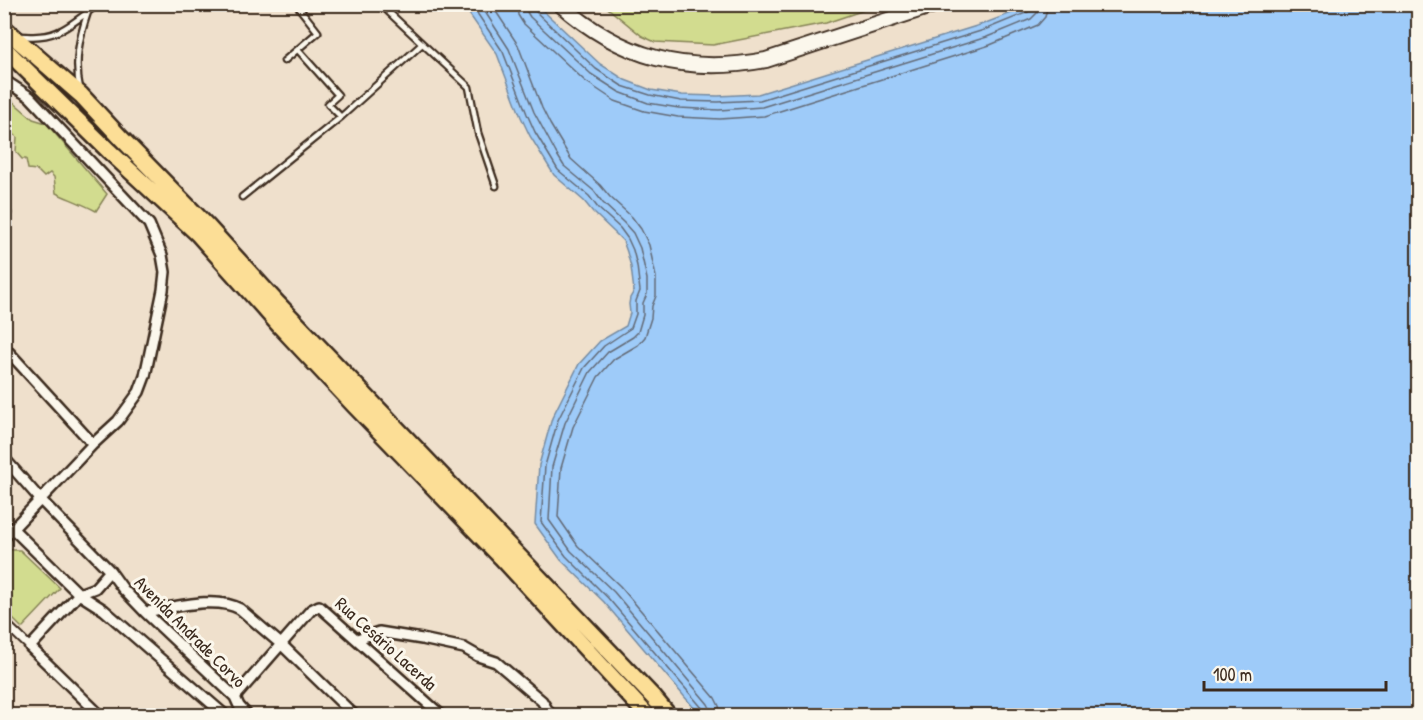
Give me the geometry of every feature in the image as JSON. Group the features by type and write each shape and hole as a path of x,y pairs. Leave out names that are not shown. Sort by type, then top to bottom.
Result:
{"main road":[{"path":"560,4 595,32 635,51 692,65 716,66 766,60 937,4"},
{"path":"10,32 81,95 505,540 669,716"},
{"path":"4,48 109,152 198,234 289,335 501,557 648,716"}],"street":[{"path":"4,80 30,98 138,211 148,224 162,255 165,272 145,376 139,392 118,421 93,444 4,538"},
{"path":"4,346 93,444"},
{"name":"Avenida Andrade Corvo","path":"4,458 110,571 123,589 235,698 238,706 248,716"},
{"name":"Avenida Andrade Corvo","path":"13,529 80,594 104,610 226,716"},
{"path":"30,647 80,594 95,588 110,571"},
{"path":"146,612 210,602 225,603 240,609 282,645 355,716"},
{"name":"Rua Cesário Lacerda","path":"282,645 311,610 319,606 442,716"},
{"path":"4,622 101,716"},
{"path":"357,639 379,632 464,648 496,662 542,701 551,716"},
{"path":"235,698 282,645"}],"lane":[{"path":"10,32 49,35 70,25 98,4"},
{"path":"284,61 318,32 296,4"},
{"path":"380,4 469,87 478,133 496,186"},
{"path":"81,95 77,57 81,31 88,12"},
{"path":"242,197 341,117 422,44"},
{"path":"298,50 338,95 328,104 341,117"}],"green space":[{"path":"604,5 879,5 826,23 713,45 655,42 642,36"},
{"path":"4,94 33,119 46,123 107,194 96,211 56,193 54,177 50,173 44,177 37,170 28,169 26,159 22,159 16,152 17,137 5,126"},
{"path":"8,550 20,550 60,588 22,628 5,611 5,554"}],"water":[{"path":"463,5 537,5 600,64 625,80 651,90 682,95 718,96 758,94 983,24 1032,5 1418,5 1418,715 700,715 604,602 561,560 535,524 539,465 552,418 579,364 600,341 626,326 630,313 630,298 634,291 631,267 623,241 584,201 554,175 521,117 497,54"}]}
